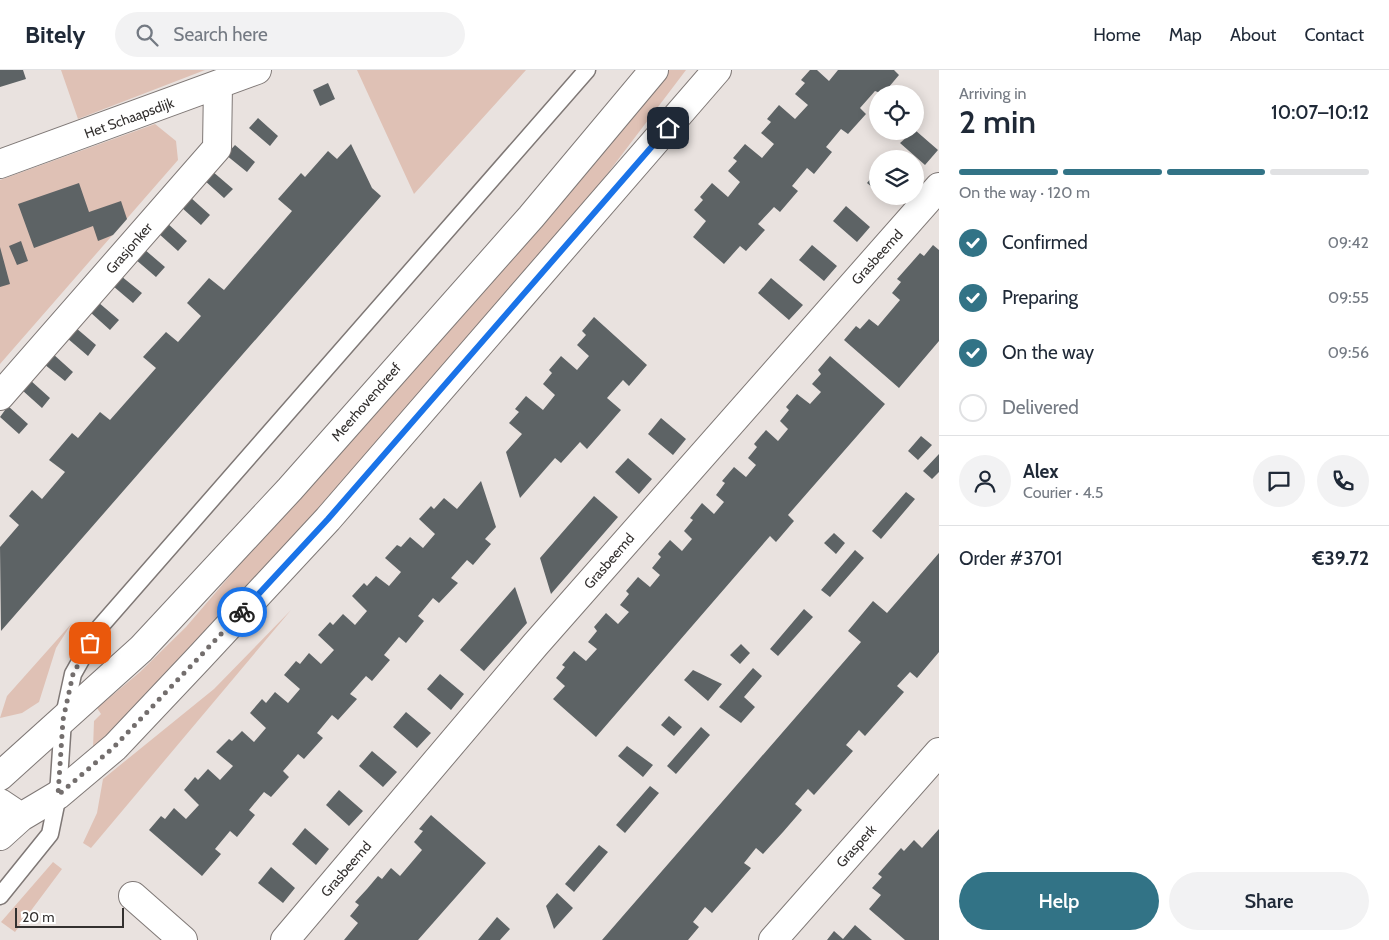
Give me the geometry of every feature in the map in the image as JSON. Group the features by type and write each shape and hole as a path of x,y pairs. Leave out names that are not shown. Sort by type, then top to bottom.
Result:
{"main road":[{"name":"Het Schaapsdijk","path":"0,164 218,86 257,70"},
{"name":"Meerhovendreef","path":"0,776 141,649 290,489 530,217 654,70"},
{"path":"0,836 11,810 58,795 114,747 328,519 717,70"},
{"name":"Grasjonker","path":"0,396 217,148 218,86"},
{"name":"Grasbeemd","path":"285,940 535,645 939,188"},
{"name":"Grasperk","path":"773,940 939,752"},
{"path":"132,896 183,940"}],"lane":[{"path":"0,896 50,834 58,795 63,720 73,674 99,628 587,70"}],"shaded area":[{"path":"61,70 205,70 78,119"},
{"path":"357,70 526,70 414,194"},
{"path":"665,70 686,70 542,260 211,635 93,749 94,721 101,714 97,708 140,672 186,627"},
{"path":"155,124 176,141 178,160 0,364 0,180"},
{"path":"291,610 91,848 83,843 97,813 103,779 214,689"},
{"path":"72,623 56,648 39,702 22,713 0,718 7,696"},
{"path":"53,862 62,869 15,932 1,922"}],"building":[{"path":"0,70 23,70 26,79 0,87"},
{"path":"810,70 817,70 829,81 838,70 894,70 899,75 891,85 869,85 869,98 860,108 866,114 848,134 841,129 826,147 832,152 814,174 807,168 792,186 798,191 780,212 774,207 758,224 765,230 746,251 740,246 724,264 693,237 706,221 694,210 703,200 700,197 712,183 728,197 740,182 728,171 737,161 733,158 745,144 762,158 774,144 761,133 771,122 767,119 779,105 795,119 808,105 795,94 805,83 801,80"},
{"path":"328,83 335,99 320,106 313,90"},
{"path":"258,118 278,136 270,146 249,128"},
{"path":"924,138 938,150 925,165 924,150 908,150 900,143 903,140 924,140"},
{"path":"351,144 372,188 381,196 1,631 0,547 19,525 9,516 32,490 42,499 65,472 49,460 72,433 78,438 100,412 110,420 156,368 143,357 166,332 178,342 201,316 187,303 209,278 224,290 292,211 278,199 301,173 305,177 328,151 337,159"},
{"path":"235,145 255,162 247,172 226,155"},
{"path":"212,171 233,189 224,198 204,180"},
{"path":"79,183 89,212 121,201 127,219 113,235 98,241 93,226 34,248 18,204"},
{"path":"190,197 210,215 201,225 181,207"},
{"path":"846,206 870,227 857,242 833,221"},
{"path":"167,223 187,241 178,251 158,233"},
{"path":"21,241 28,261 17,265 9,246"},
{"path":"812,245 837,266 824,281 799,260"},
{"path":"933,245 939,250 939,341 899,388 844,340 856,326 860,329 869,319 878,326 900,300 892,293 901,282 897,279 920,253 924,256"},
{"path":"0,247 10,284 0,287"},
{"path":"144,249 165,267 156,277 135,259"},
{"path":"121,276 142,293 133,303 113,286"},
{"path":"771,278 803,305 789,320 758,293"},
{"path":"98,302 119,320 110,330 90,312"},
{"path":"594,317 647,365 629,386 623,380 607,398 621,410 587,449 580,442 561,463 555,458 520,498 506,452 522,434 509,423 519,412 515,409 526,396 543,410 555,395 543,384 552,373 549,370 561,356 577,370 589,356 577,345 586,335 582,331"},
{"path":"76,328 96,345 88,356 67,338"},
{"path":"53,354 73,372 65,381 44,364"},
{"path":"830,356 885,404 788,515 794,521 776,542 770,536 596,737 553,699 565,686 556,678 565,667 562,665 574,651 586,661 597,649 588,642 597,631 594,627 606,613 618,624 629,612 620,605 629,594 626,591 638,577 650,587 660,575 652,568 661,557 658,554 670,540 682,551 692,539 684,531 693,520 690,518 702,503 714,514 724,502 716,495 725,483 722,481 734,467 746,477 756,465 748,458 757,447 754,444 766,430 778,441 788,429 780,421 789,410 786,407 797,394 810,404 821,392 812,384 821,374 818,370"},
{"path":"30,380 50,398 42,408 22,390"},
{"path":"8,406 28,424 19,434 0,417"},
{"path":"661,418 686,439 673,455 648,434"},
{"path":"921,436 932,445 918,460 908,451"},
{"path":"939,454 939,472 932,479 923,471"},
{"path":"628,458 652,479 639,494 615,472"},
{"path":"481,481 496,527 485,539 491,544 473,565 467,560 451,578 458,583 439,603 433,598 418,616 424,621 406,643 399,637 384,655 390,660 372,681 366,676 350,694 357,699 338,720 332,715 317,733 323,738 304,759 298,754 283,771 289,777 271,797 264,792 249,810 255,815 237,837 230,831 215,849 221,854 202,876 149,830 161,816 165,819 174,808 186,819 199,805 184,790 195,777 198,780 208,769 220,780 233,766 216,752 229,739 232,741 242,731 254,742 266,728 250,713 262,699 266,703 275,692 288,703 300,689 284,675 296,661 300,664 309,653 321,664 334,650 318,635 330,622 333,625 343,614 355,625 367,611 352,596 364,583 367,586 376,576 389,586 401,572 385,558 397,545 401,547 410,537 423,548 435,534 419,519 431,506 434,509 444,498 457,509"},
{"path":"906,492 915,499 881,539 872,531"},
{"path":"594,496 618,517 551,594 540,558"},
{"path":"834,533 845,543 836,554 824,543"},
{"path":"855,550 864,558 830,597 821,590"},
{"path":"939,553 939,652 917,678 910,672 897,686 904,692 865,736 859,730 846,745 853,751 814,795 808,789 795,804 802,810 783,832 763,854 756,848 744,863 751,868 712,913 705,907 693,922 699,927 688,940 602,940 861,642 848,631 873,601 887,613"},
{"path":"515,587 527,623 484,671 460,650"},
{"path":"804,609 813,617 778,656 770,649"},
{"path":"741,644 750,653 740,664 730,655"},
{"path":"753,668 762,676 744,697 755,707 741,723 719,707"},
{"path":"693,670 722,684 708,701 684,680"},
{"path":"440,674 464,694 451,710 427,689"},
{"path":"406,712 431,733 417,748 393,727"},
{"path":"669,716 682,727 674,736 661,725"},
{"path":"701,727 710,735 676,774 667,766"},
{"path":"627,746 653,765 643,777 618,756"},
{"path":"372,751 397,772 383,787 359,766"},
{"path":"650,786 659,793 625,833 616,825"},
{"path":"339,790 363,811 349,826 326,805"},
{"path":"431,815 486,863 418,940 344,940 358,923 350,916 359,905 355,902 378,876 382,879 391,868 400,876 422,850 414,842 423,831 419,829"},
{"path":"305,828 329,849 316,865 292,844"},
{"path":"939,829 939,940 905,940 869,909 881,895 872,888 882,877 878,874 901,848 904,851 914,840 922,848"},
{"path":"599,845 608,852 574,892 565,884"},
{"path":"271,867 295,888 283,903 258,883"},
{"path":"557,893 573,908 554,929 546,906"},
{"path":"497,917 510,929 500,940 478,940"},
{"path":"855,925 872,940 827,940 834,931 843,939"}],"way so far":[{"path":"90,643 73,674 63,720 58,795 114,747 242,612"}],"route":[{"path":"242,612 328,519 668,128"}]}
